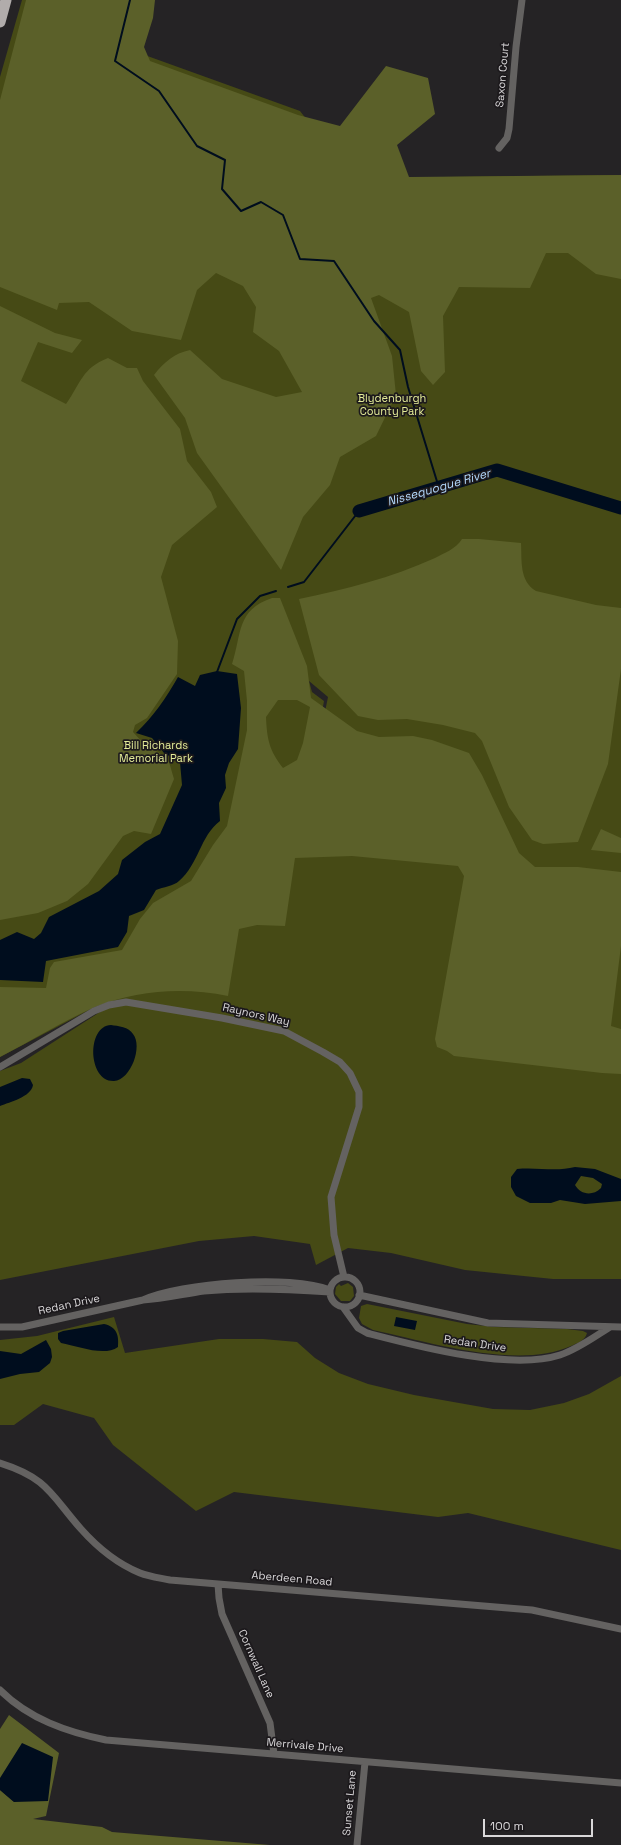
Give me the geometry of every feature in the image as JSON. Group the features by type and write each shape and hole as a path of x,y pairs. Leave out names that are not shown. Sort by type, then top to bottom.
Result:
{"highway":[{"path":"0,22 6,0"}],"street":[{"name":"Saxon Court","path":"499,148 507,138 509,129 516,47 522,0"},
{"name":"Raynors Way","path":"0,1067 94,1011 109,1005 126,1002 259,1025 284,1031 308,1043 345,1067 354,1079 360,1096 358,1114 335,1179 332,1197 334,1235 344,1277"},
{"path":"330,1291 335,1280 344,1277 356,1282 360,1290 359,1295 352,1305 343,1307"},
{"name":"Redan Drive","path":"0,1328 22,1326 143,1300 166,1293 266,1285 310,1285 330,1291 335,1303 343,1307 358,1328 367,1333 451,1352 505,1360 535,1360 559,1356 572,1350 610,1327"},
{"name":"Redan Drive","path":"359,1295 488,1323 621,1327"},
{"name":"Aberdeen Road","path":"0,1463 18,1469 35,1478 52,1492 82,1530 104,1551 123,1564 141,1573 170,1580 532,1610 621,1629"},
{"name":"Cornwall Lane","path":"218,1584 222,1614 270,1723 274,1754"},
{"name":"Merrivale Drive","path":"0,1690 24,1710 48,1723 74,1734 106,1740 621,1783"},
{"name":"Sunset Lane","path":"357,1845 365,1762"}],"green space":[{"path":"22,0 51,0 128,49 300,111 352,178 621,175 621,1279 553,1279 465,1270 391,1253 348,1248 316,1265 310,1244 254,1236 199,1241 0,1280 0,1071 21,1063 117,1001 95,1007 0,1057 0,77","holes":["309,681 328,697 302,826 324,701 312,692"]},
{"path":"26,0 155,0 153,18 144,47 150,61 298,115 340,126 386,66 428,78 435,114 397,145 409,177 621,175 621,279 596,274 568,253 546,253 530,288 459,287 443,316 445,372 433,385 421,371 409,312 379,295 371,298 392,356 396,395 376,436 340,457 330,485 303,517 281,570 197,453 185,418 154,375 170,359 179,353 190,350 222,379 276,397 302,392 279,351 253,332 256,307 243,286 216,273 197,290 181,340 132,331 89,302 59,303 57,310 0,287 0,100"},
{"name":"Bill Richards Memorial Park","path":"0,306 55,333 82,340 72,353 38,342 21,381 66,404 87,371 99,362 108,358 127,368 137,368 143,381 180,429 187,461 211,492 217,507 172,545 161,577 178,641 177,674 147,718 135,725 133,732 144,744 158,752 169,762 174,779 151,834 134,831 123,836 88,884 67,901 38,913 0,920"},
{"path":"462,539 521,543 522,570 527,582 536,591 596,605 621,608 621,669 608,764 578,842 543,844 532,840 509,807 482,741 475,733 443,725 407,719 378,720 358,716 319,675 299,599 351,587 402,571 435,558 453,548"},
{"path":"272,598 280,598 307,666 311,698 357,731 379,737 413,736 432,740 469,753 482,775 519,853 535,867 578,867 621,872 621,946 611,1026 621,1029 621,1074 454,1056 437,1047 435,1039 464,876 458,866 352,856 295,858 285,926 257,925 239,929 228,996 211,993 178,991 144,994 111,1001 95,1007 59,1025 0,1057 0,987 46,988 50,968 54,962 122,950 140,919 153,903 191,881 213,845 227,826 247,730 247,701 244,671 232,664 242,624 252,609 260,603","holes":["278,700 297,700 310,707 303,743 297,760 283,768 272,750 267,732 266,717"]},
{"path":"601,829 621,838 621,853 591,850"},
{"path":"348,1283 353,1287 354,1296 350,1301 341,1301 335,1294 336,1287 339,1284 341,1286"},
{"path":"367,1304 467,1324 495,1327 567,1329 587,1333 583,1340 578,1343 550,1353 500,1355 473,1352 373,1330 362,1324 359,1318 361,1306"},
{"path":"114,1317 125,1353 219,1339 263,1339 297,1342 315,1358 339,1373 368,1384 414,1395 493,1409 530,1410 564,1403 589,1394 621,1376 621,1550 468,1513 438,1517 234,1492 196,1511 113,1445 94,1418 43,1404 14,1425 0,1425 0,1340 37,1336"},
{"path":"9,1715 59,1753 46,1816 33,1819 102,1827 112,1832 270,1845 0,1845 0,1790 14,1802 0,1778 0,1729"}],"water":[{"path":"217,671 237,674 241,708 238,749 229,763 225,775 226,788 219,803 220,821 208,834 191,867 177,883 156,890 144,910 129,916 127,932 118,947 46,961 43,982 0,980 0,940 17,932 34,939 41,933 49,917 99,891 118,874 122,860 145,842 160,834 182,785 180,762 164,753 152,738 136,733 159,706 178,677 195,686 200,675"},
{"path":"111,1025 123,1027 129,1030 136,1039 137,1046 134,1062 130,1069 126,1075 114,1081 105,1079 99,1073 93,1054 97,1034 103,1028"},
{"path":"22,1078 30,1079 33,1085 28,1093 0,1106 0,1087"},
{"path":"575,1167 595,1169 621,1179 621,1201 585,1204 560,1200 551,1203 530,1203 516,1196 511,1187 511,1177 517,1169","holes":["581,1176 593,1178 602,1184 601,1188 594,1193 580,1191 575,1185"]},
{"path":"396,1317 417,1321 415,1330 394,1326"},
{"path":"104,1324 112,1327 117,1335 118,1347 112,1350 91,1350 61,1343 58,1339 58,1333 63,1331"},
{"path":"46,1340 51,1349 52,1357 50,1363 39,1372 20,1374 0,1379 0,1351 21,1354"},
{"path":"22,1743 53,1757 48,1801 14,1802 0,1790 0,1778"}],"waterway":[{"path":"130,0 115,61 159,91 197,146 225,160 222,189 241,211 261,202 283,215 300,259 334,261 374,321 400,350 408,387 439,488"},
{"name":"Nissequogue River","path":"359,511 497,470 621,508"},
{"name":"Nissequogue River","path":"288,587 304,582 359,511"},
{"name":"Nissequogue River","path":"217,672 237,619 260,596 276,591"}],"park label":[{"name":"Blydenburgh County Park","path":"392,405"}]}
